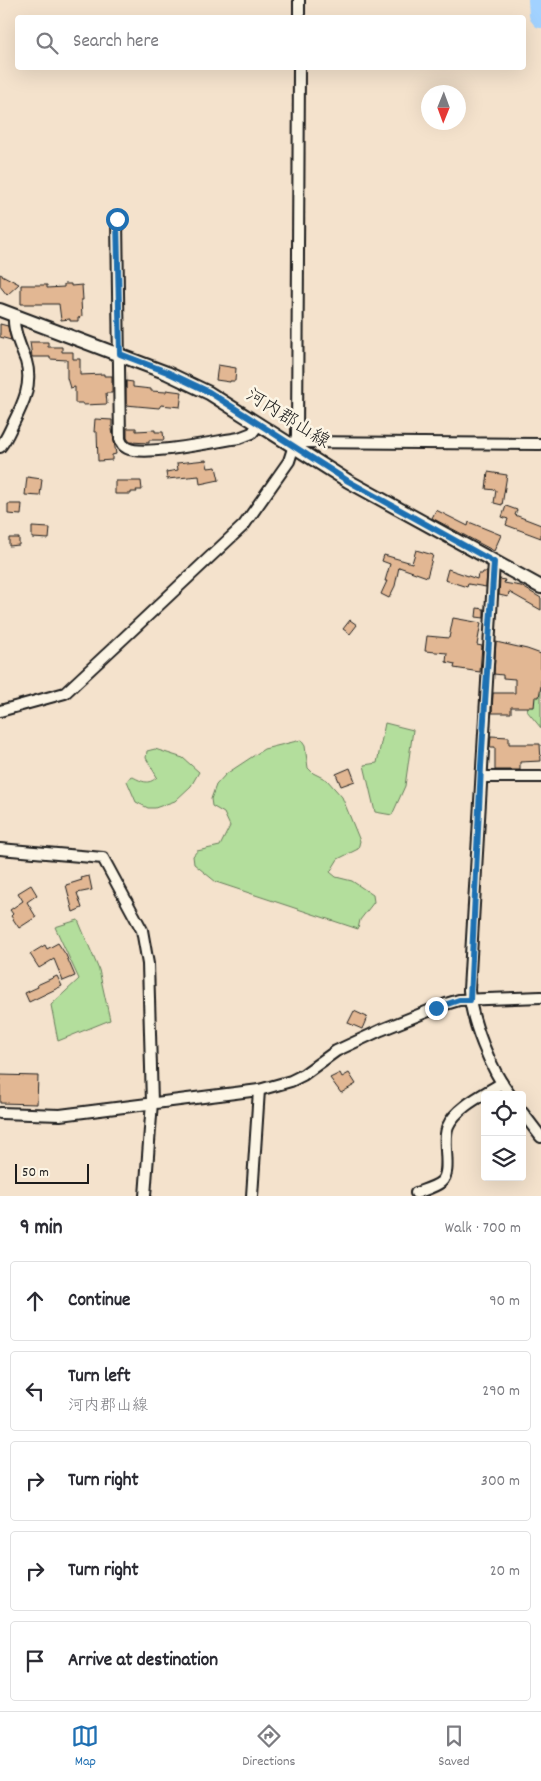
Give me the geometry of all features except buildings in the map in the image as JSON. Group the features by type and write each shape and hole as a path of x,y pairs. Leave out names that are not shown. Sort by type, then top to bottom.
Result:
{"main road":[{"name":"河内郡山線","path":"0,310 14,317 167,372 209,392 259,424 295,444 373,495 541,587"}],"street":[{"path":"299,0 299,15"},
{"path":"0,712 59,696 70,689 244,525 289,461 295,444 299,231 299,70"},
{"path":"117,219 120,438 122,444 128,449 153,450 239,438 252,433 259,424"},
{"path":"0,447 6,440 23,405 28,378 14,317"},
{"path":"295,444 541,444"},
{"path":"494,562 469,990 470,1000 483,1042 495,1072 507,1091"},
{"path":"482,777 541,777"},
{"path":"0,849 103,858 139,924 144,938 150,985 152,1102 146,1196"},
{"path":"0,1113 60,1115 259,1090 291,1081 303,1075 336,1051 381,1030 446,1004 459,1000 541,996"},
{"path":"416,1193 442,1182 446,1176 445,1136 452,1119 461,1109 502,1083"},
{"path":"252,1196 259,1090"},
{"path":"526,1117 541,1137"}],"green space":[{"path":"541,656 541,728 527,711"},
{"path":"385,723 413,730 405,786 392,815 375,812 364,765 377,763"},
{"path":"301,740 305,746 308,768 313,773 327,780 342,797 360,841 358,849 338,859 330,872 336,877 352,881 373,895 374,902 360,920 358,929 216,882 194,864 193,856 197,851 220,846 230,826 224,813 212,806 211,799 216,785 226,774 264,749"},
{"path":"155,749 183,758 199,772 191,786 175,801 155,808 148,808 136,802 127,781 131,776 147,782 157,777 146,758 147,751"},
{"path":"78,920 99,970 110,1020 58,1041 51,1005 79,979 55,927"}],"waterway":[{"path":"537,0 538,15 541,19"}],"route":[{"path":"117,219 120,354 167,372 209,392 348,481 494,562 481,766 482,777 469,990 470,1000 459,1000 436,1008"}]}
